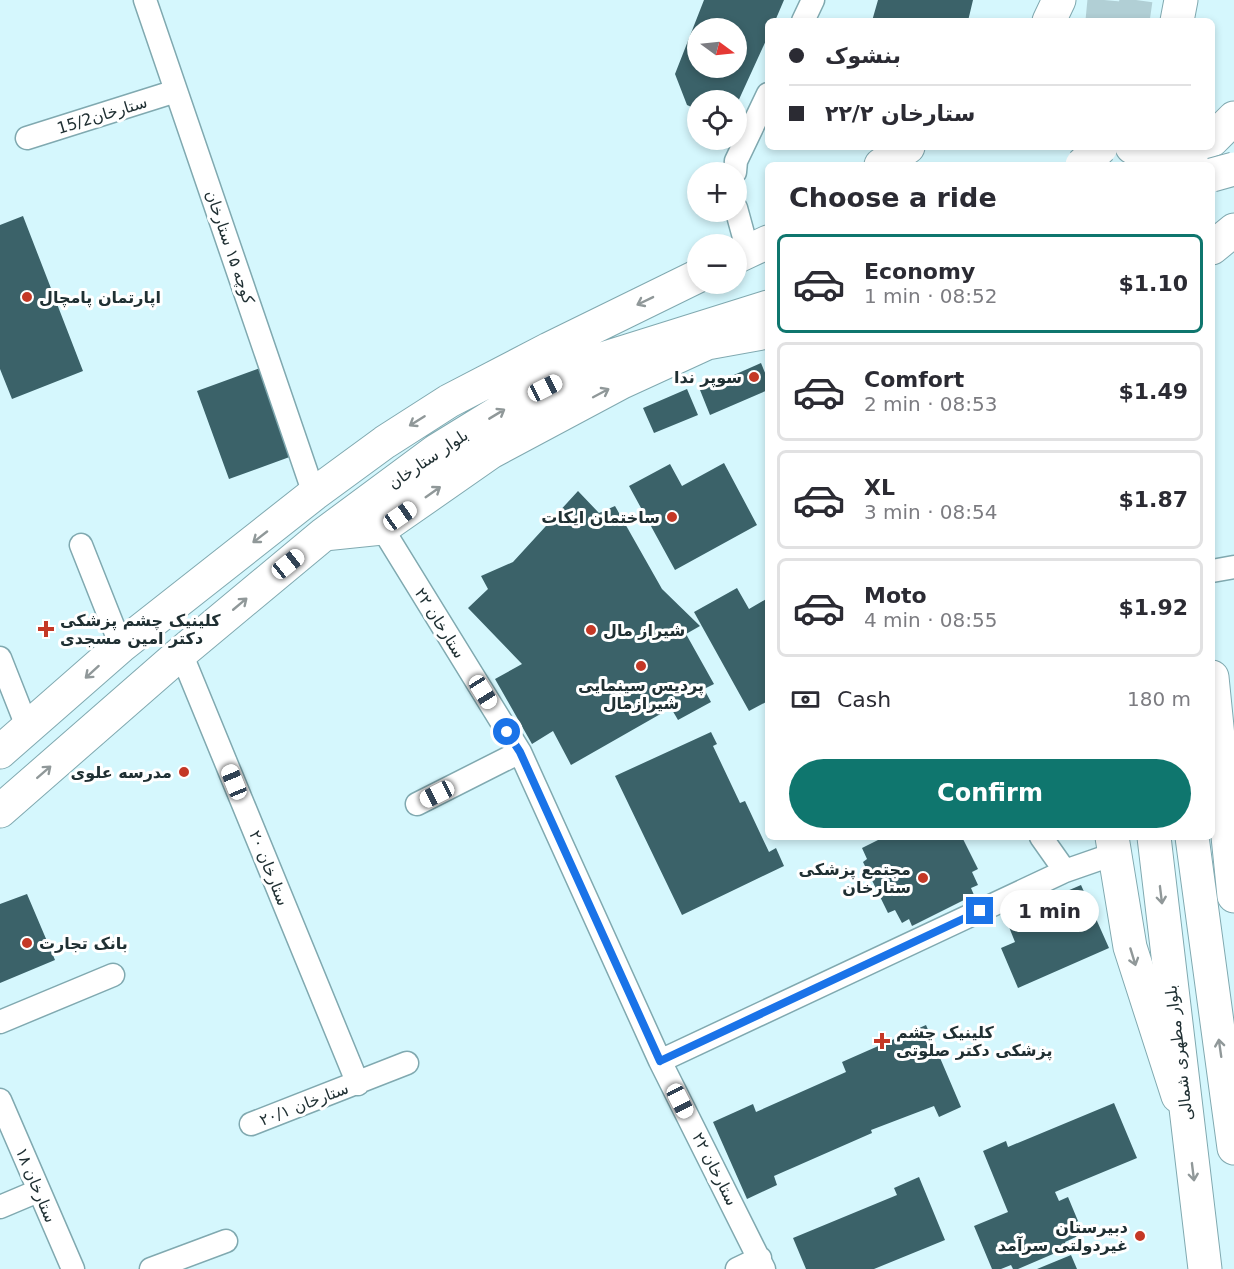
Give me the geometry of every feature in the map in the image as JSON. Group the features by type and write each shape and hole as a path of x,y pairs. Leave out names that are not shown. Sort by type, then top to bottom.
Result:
{"main road":[{"path":"1051,18 1060,0"},
{"path":"1060,0 1061,18"},
{"path":"1178,18 1181,0"},
{"path":"1215,137 1234,118"},
{"path":"886,162 904,150"},
{"path":"1085,162 1098,150"},
{"path":"1147,151 1187,153 1194,150"},
{"path":"1147,151 1193,162"},
{"path":"1215,167 1234,170"},
{"path":"1215,174 1234,170"},
{"path":"1215,246 1234,230"},
{"path":"0,752 121,646 314,494 384,442 449,401 687,281"},
{"name":"بلوار ستارخان","path":"0,811 181,653 324,534 436,451 529,396 599,360 765,308"},
{"path":"324,534 382,528 491,452 622,382 707,343 765,333"},
{"path":"1215,706 1234,896"},
{"name":"بلوار مطهرى شمالى","path":"1154,840 1205,1269"},
{"path":"1192,840 1232,1133"},
{"path":"1113,845 1130,947 1187,1123"},
{"path":"1232,1133 1234,1076"}],"street":[{"name":"کوچه ۱۵ ستارخان","path":"145,0 314,494"},
{"path":"804,18 813,0"},
{"name":"ستارخان15/2","path":"27,138 176,91"},
{"path":"736,162 765,100"},
{"path":"741,222 751,250"},
{"name":"۲۲ ستارخان","path":"382,528 520,752 660,1061 762,1264"},
{"path":"81,545 121,646"},
{"path":"1215,570 1234,567"},
{"name":"۲۰ ستارخان","path":"181,653 358,1084"},
{"path":"0,658 28,729"},
{"path":"417,804 520,752"},
{"path":"1043,840 1065,870"},
{"path":"660,1061 1065,870 1113,845"},
{"path":"0,1022 113,975"},
{"name":"۲۰/۱ ستارخان","path":"251,1124 407,1063"},
{"name":"۱۸ ستارخان","path":"0,1100 73,1269"},
{"path":"0,1207 38,1191"},
{"path":"151,1269 226,1241"},
{"path":"737,1269 762,1264"}],"building":[{"path":"704,0 784,0 776,18 765,18 765,43 743,90 687,90 687,105 675,74 687,43 687,78 747,78 747,18 697,18"},
{"path":"878,0 973,0 969,18 873,18"},
{"name":"اپارتمان پامچال","path":"23,216 83,371 12,399 0,369 0,225"},
{"path":"761,363 765,373 765,391 710,415 700,390"},
{"path":"263,367 295,455 229,479 197,391"},
{"path":"687,389 698,415 654,433 643,408"},
{"path":"724,463 757,525 675,570 629,486 670,464 682,486"},
{"name":"شیراز مال","path":"578,491 599,513 615,506 662,589 700,626 686,634 714,684 704,689 711,702 678,720 671,708 571,765 553,731 532,744 495,679 522,664 468,608 488,589 481,576 513,562"},
{"path":"737,588 749,609 765,600 765,703 749,711 694,612"},
{"path":"711,732 717,744 713,746 740,803 745,801 769,852 776,848 784,866 682,915 615,776"},
{"name":"مجتمع پزشکی ستارخان","path":"878,840 964,840 978,869 972,872 978,885 971,888 974,895 912,926 909,919 902,923 895,910 888,913 863,862 867,859 862,848"},
{"path":"1081,885 1109,948 1018,988 1001,948 1015,942 1009,927 1024,920 1023,917 1047,907 1053,920 1068,913 1060,894"},
{"name":"بانک تجارت","path":"27,894 55,960 0,983 0,904"},
{"path":"926,1025 961,1107 939,1117 934,1106 871,1130 872,1133 774,1176 777,1185 747,1199 713,1122 753,1104 756,1112 846,1072 842,1062"},
{"path":"1114,1103 1137,1158 1055,1192 1059,1201 1068,1197 1078,1221 1073,1224 1078,1236 1065,1242 1067,1248 1018,1269 1013,1269 1011,1265 1001,1269 992,1269 974,1226 1008,1212 983,1151 1006,1141 1008,1147"},
{"path":"919,1177 945,1240 874,1269 806,1269 793,1238 897,1195 894,1188"},
{"path":"1071,1255 1077,1269 1037,1269"}],"tunnel":[{"path":"1102,18 1104,0"},
{"path":"1133,18 1136,0"}],"place":[{"name":"اپارتمان پامچال","path":"27,297"},
{"name":"سوپر ندا","path":"754,377"},
{"name":"ساختمان ایکات","path":"672,517"},
{"name":"کلینیک چشم پزشکی دکتر امین مسجدی","path":"46,629"},
{"name":"شیراز مال","path":"591,630"},
{"name":"پردیس سینمایی شیرازمال","path":"641,666"},
{"name":"مدرسه علوی","path":"184,772"},
{"name":"مجتمع پزشکی ستارخان","path":"923,878"},
{"name":"بانک تجارت","path":"27,943"},
{"name":"کلینیک چشم پزشکی دکتر صلوتی","path":"882,1041"},
{"name":"دبیرستان غیردولتی سرآمد","path":"1140,1236"}],"route":[{"path":"507,732 520,752 660,1061 980,911"}]}
